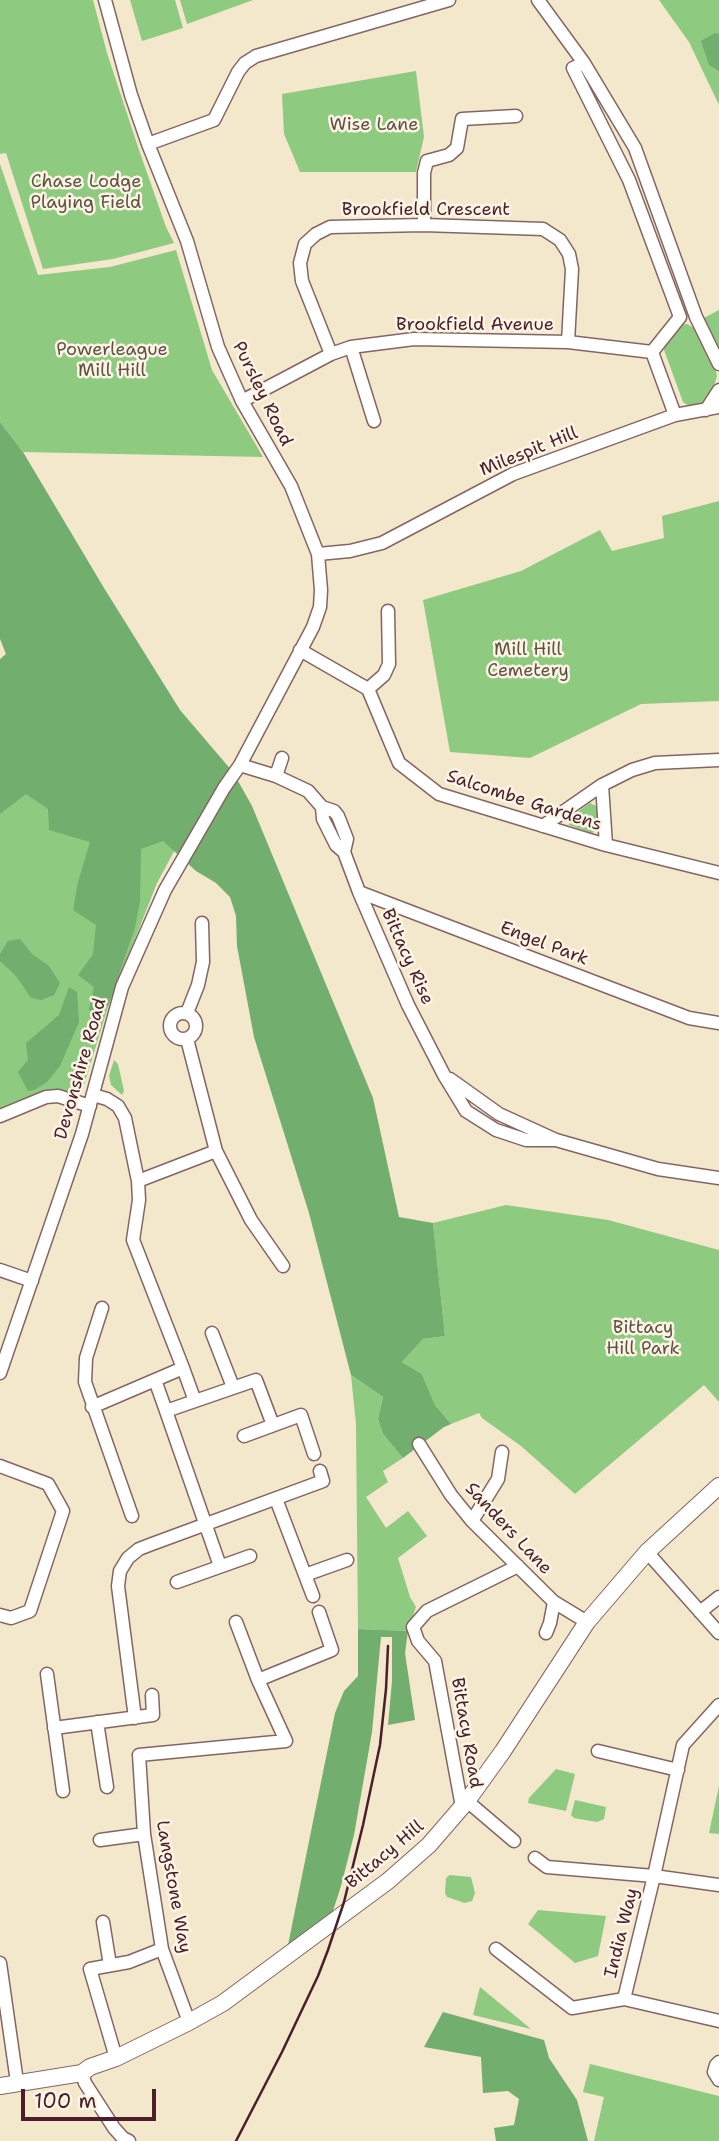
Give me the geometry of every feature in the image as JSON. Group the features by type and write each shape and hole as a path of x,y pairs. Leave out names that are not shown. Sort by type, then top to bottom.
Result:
{"main road":[{"name":"Bittacy Hill","path":"0,2086 82,2073 189,2022 223,2003 387,1881 429,1845 464,1804 503,1751 587,1622 647,1552 719,1486"}],"street":[{"name":"Pursley Road","path":"105,0 131,95 187,241 218,347 242,401 291,486 318,554 320,607 313,626 240,765 224,788"},
{"path":"148,144 214,120 238,72 256,56 449,0"},
{"path":"538,0 584,63 635,148 696,317 719,363"},
{"path":"584,63 573,68 629,180 680,317"},
{"path":"424,225 424,173 427,161 449,155 457,148 462,119 516,116"},
{"name":"Brookfield Crescent","path":"331,354 302,281 300,263 305,244 330,226 424,225 543,229 560,240 569,254 572,269 568,342"},
{"path":"680,317 696,317"},
{"path":"675,415 652,352 680,317"},
{"name":"Brookfield Avenue","path":"242,401 331,354 351,347 414,339 568,342 652,352"},
{"path":"351,347 374,421"},
{"path":"713,409 719,390"},
{"name":"Milespit Hill","path":"318,554 350,551 382,543 513,474 675,415 713,409"},
{"path":"300,650 368,689 384,675 388,664 388,611"},
{"name":"Salcombe Gardens","path":"368,689 399,763 439,794 606,845 719,873"},
{"path":"276,776 282,758"},
{"path":"543,826 602,785 632,770 655,763 719,760"},
{"name":"Bittacy Rise","path":"240,765 276,776 308,791 322,807 323,819 336,845 344,852 408,1005 466,1111 496,1130 526,1140 556,1140 658,1169 719,1178"},
{"path":"602,785 606,845"},
{"name":"Devonshire Road","path":"0,1373 92,1100 122,987 165,890 224,788"},
{"name":"Engel Park","path":"359,891 689,1018 719,1023"},
{"path":"187,1013 198,985 203,962 202,923"},
{"path":"187,1013 194,1019 196,1026 193,1035 187,1039 175,1037 169,1026 175,1015 187,1013"},
{"path":"187,1039 216,1151 251,1220 283,1266"},
{"path":"0,1116 46,1097 58,1096 107,1099 122,1110 138,1181 139,1200 133,1240 195,1401"},
{"path":"138,1181 216,1151"},
{"path":"0,1270 32,1281"},
{"path":"102,1307 86,1358 85,1382 132,1516"},
{"path":"212,1334 233,1387"},
{"path":"92,1407 183,1368"},
{"path":"155,1380 220,1566"},
{"path":"166,1411 256,1380 273,1425"},
{"path":"244,1436 301,1415 314,1454"},
{"name":"Sanders Lane","path":"419,1444 472,1521 554,1602 587,1622"},
{"path":"472,1521 498,1479 502,1452"},
{"path":"0,1466 48,1484 63,1511 30,1611 11,1618 0,1615"},
{"path":"135,1718 118,1586 120,1571 128,1558 139,1549 323,1481 320,1471"},
{"path":"276,1499 313,1596"},
{"path":"647,1552 719,1633"},
{"path":"177,1581 250,1556"},
{"path":"305,1575 346,1560"},
{"name":"Bittacy Road","path":"464,1804 435,1661 418,1641 413,1627 427,1611 518,1566"},
{"path":"700,1612 719,1597"},
{"path":"546,1633 554,1602"},
{"path":"236,1622 258,1680 332,1650 319,1612"},
{"path":"47,1674 63,1791"},
{"name":"Langstone Way","path":"189,2022 162,1949 144,1834 139,1755 286,1741 258,1680"},
{"path":"54,1728 153,1715 152,1695"},
{"name":"India Way","path":"624,1999 683,1745 719,1705"},
{"path":"97,1722 107,1787"},
{"path":"598,1751 678,1770"},
{"path":"464,1804 514,1841"},
{"path":"100,1840 144,1834"},
{"path":"535,1858 547,1867 654,1875 719,1885"},
{"path":"103,1922 110,1965"},
{"path":"116,2058 90,1969 129,1962 162,1949"},
{"path":"496,1949 572,2008 624,1999 719,2021"},
{"path":"0,1964 17,2082"},
{"path":"719,2062 715,2072 719,2080"},
{"path":"82,2073 85,2083 114,2128 129,2141"}],"green space":[{"name":"Chase Lodge Playing Field","path":"0,0 93,0 107,53 139,150 174,243 113,259 43,269 6,153 0,154"},
{"path":"130,0 175,0 183,28 142,41"},
{"path":"180,0 253,0 187,24"},
{"path":"659,0 719,0 719,105 689,42"},
{"path":"715,33 719,34 719,71 709,65 701,41"},
{"name":"Wise Lane","path":"416,71 424,137 416,172 300,172 284,134 282,94"},
{"name":"Powerleague Mill Hill","path":"0,164 38,275 110,267 176,250 212,370 263,457 23,452 0,422"},
{"path":"719,310 719,364 698,321"},
{"path":"687,324 694,328 717,376 712,392 703,403 692,408 683,402 663,347 681,325"},
{"path":"0,422 23,452 180,710 233,772 252,806 373,1098 399,1217 433,1223 445,1336 423,1339 402,1362 422,1374 435,1405 451,1424 403,1458 383,1434 378,1419 383,1397 351,1375 309,1213 254,1037 237,946 236,916 230,897 163,841 141,849 140,901 135,928 108,1006 94,1022 89,1009 94,987 78,975 93,954 96,925 73,910 90,842 49,830 48,809 26,794 0,814 0,659 6,654 0,639"},
{"name":"Mill Hill Cemetery","path":"719,501 719,701 641,704 530,758 450,752 423,600 521,571 600,530 612,551 664,538 662,516"},
{"path":"36,786 163,831 179,842 157,883 108,1007 84,1085 71,1095 0,1110 0,802"},
{"path":"590,803 598,807 599,829 592,833 569,825 568,819"},
{"path":"20,939 32,954 49,966 60,983 54,995 41,1000 31,998 16,976 0,961 0,954 8,941"},
{"path":"69,987 77,992 79,1022 60,1066 47,1082 28,1091 18,1072 28,1060 26,1043 59,1015"},
{"path":"114,1060 118,1064 124,1091 122,1095 111,1085 109,1076"},
{"name":"Bittacy Hill Park","path":"506,1205 608,1220 719,1250 719,1402 704,1385 575,1494 479,1413 451,1424 435,1405 422,1374 402,1362 423,1339 445,1336 433,1223"},
{"path":"351,1375 383,1397 378,1419 383,1434 403,1458 383,1471 388,1482 366,1497 386,1528 408,1511 427,1536 398,1558 410,1597 416,1607 408,1631 358,1629 356,1424"},
{"path":"358,1629 408,1631 405,1653 415,1720 388,1725 392,1637 381,1637 372,1732 354,1835 341,1886 332,1914 288,1945 335,1713 344,1691 358,1676"},
{"path":"556,1769 575,1774 566,1811 528,1803 529,1798"},
{"path":"719,1786 719,1834 709,1833"},
{"path":"575,1800 606,1807 604,1819 597,1822 574,1818 571,1815"},
{"path":"450,1875 471,1877 475,1893 472,1901 465,1903 447,1897 446,1878"},
{"path":"538,1910 606,1916 598,1956 575,1963 528,1924"},
{"path":"480,1987 531,2029 473,2015"},
{"path":"443,2012 544,2040 549,2058 577,2100 588,2141 496,2141 494,2128 514,2125 519,2099 508,2091 483,2093 481,2057 424,2047"},
{"path":"590,2064 719,2096 719,2141 594,2141 604,2097 583,2092"}],"railway":[{"path":"236,2141 318,1976 344,1902 380,1745 388,1646"}]}
